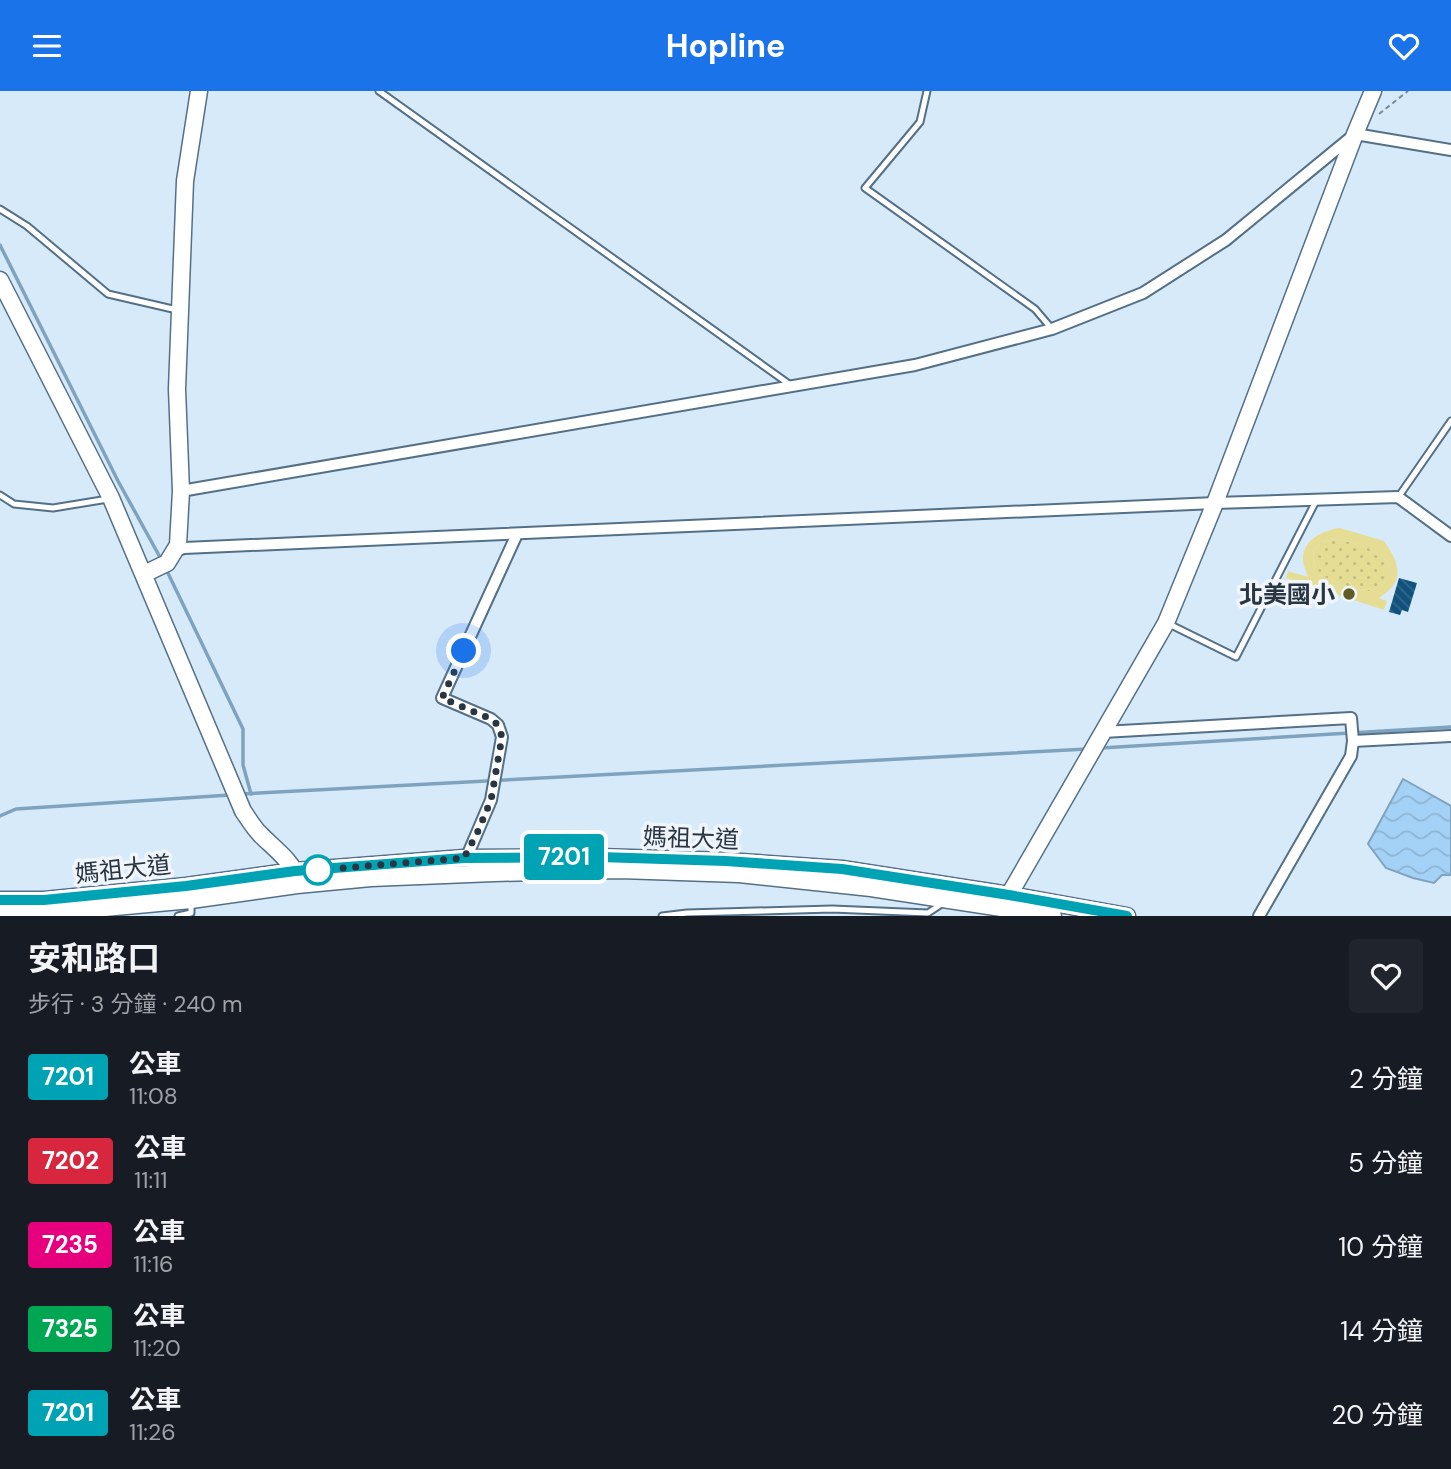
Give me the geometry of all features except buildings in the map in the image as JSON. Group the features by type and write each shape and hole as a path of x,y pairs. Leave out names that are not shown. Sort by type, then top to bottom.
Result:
{"street":[{"path":"144,574 167,563 178,545 181,491 177,389 185,181 199,91"},
{"path":"947,900 1009,895 1166,623 1215,503 1373,91"},
{"path":"181,491 915,365 1052,329 1143,293 1226,240 1355,134 1451,150"},
{"path":"0,281 111,498 243,811 258,832 280,853 296,878"},
{"path":"174,551 184,548 1398,497 1451,536"},
{"path":"465,866 491,800 502,737 498,725 491,719 442,698 517,534"},
{"path":"1103,732 1351,718 1351,756 1259,916"},
{"path":"1353,741 1451,736"},
{"name":"媽祖大道","path":"0,913 62,912 296,878 371,878 465,866 599,857 726,861 842,869 1127,916"},
{"name":"媽祖大道","path":"465,866 739,874 871,888 1053,916"},
{"name":"媽祖大道","path":"0,900 189,893"}],"lane":[{"path":"379,91 792,386"},
{"path":"927,91 920,122 865,188 1035,309 1052,329"},
{"path":"0,209 27,226 108,294 180,311"},
{"path":"1398,497 1451,421"},
{"path":"0,495 14,504 53,508 111,498"},
{"path":"1166,623 1236,657 1316,499"},
{"path":"178,916 191,913 189,893"},
{"path":"662,916 832,909 928,912 947,900"}],"path":[{"path":"1377,117 1408,91"}],"shaded area":[{"path":"1340,528 1384,541 1394,557 1397,579 1388,592 1379,598 1387,601 1384,610 1286,578 1288,571 1308,577 1303,559 1307,546 1321,533","holes":["1337,539 1364,546 1381,555 1389,568 1384,582 1365,591 1321,576 1315,565 1313,552 1320,544"]},
{"path":"1337,539 1364,546 1381,555 1389,568 1387,578 1380,586 1365,591 1321,576 1315,565 1313,552 1323,542"}],"water":[{"path":"1403,779 1451,806 1451,875 1442,875 1434,883 1386,868 1368,844"}],"waterway":[{"path":"0,245 118,481 161,559"},
{"path":"166,569 243,729 243,765 251,794"},
{"path":"1101,748 1451,727"},
{"path":"242,794 1087,749"},
{"path":"0,816 16,809 230,795"}],"bus line":[{"name":"7201","path":"0,900 44,900 186,886 295,871 464,858 599,857 726,861 842,869 1127,916"}],"place":[{"name":"北美國小","path":"1349,594"}],"route":[{"path":"318,870 464,858 491,800 502,737 498,725 491,719 442,698 464,651"}]}
